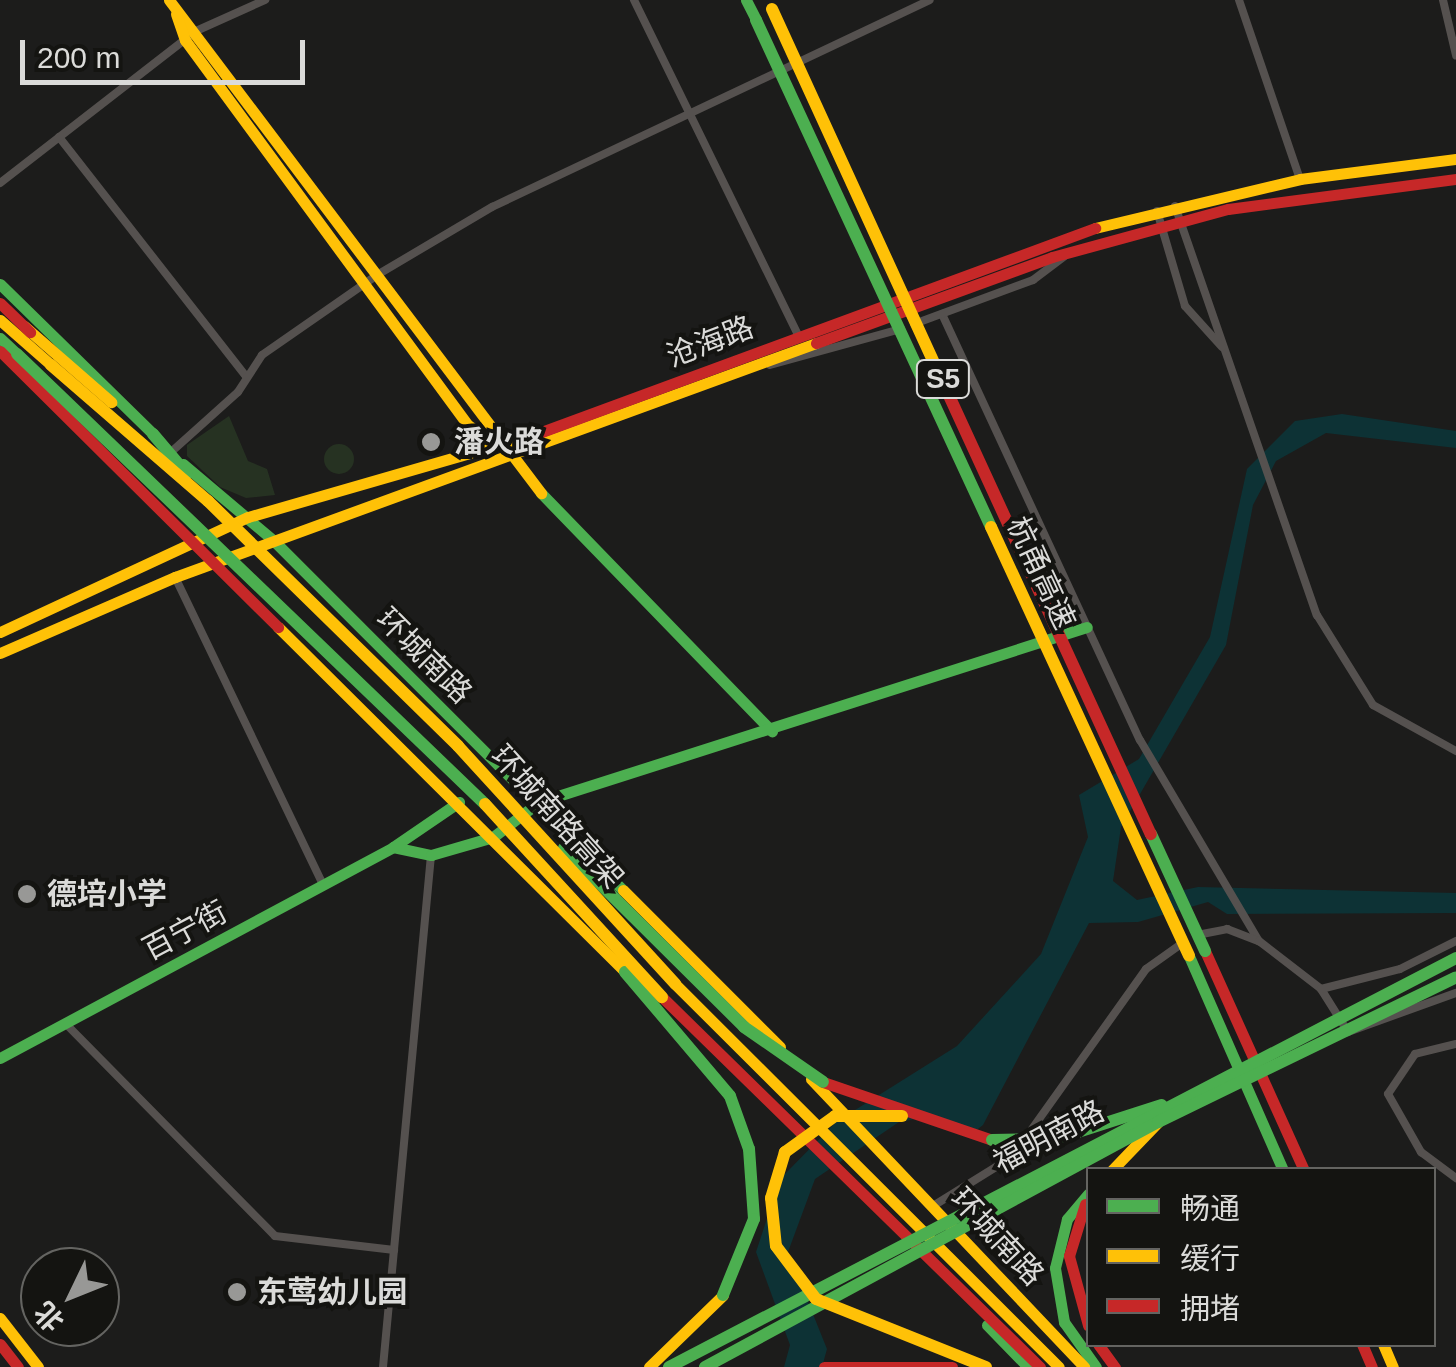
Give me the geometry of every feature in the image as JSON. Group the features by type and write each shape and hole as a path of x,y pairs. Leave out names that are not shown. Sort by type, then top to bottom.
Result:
{"main road":[{"name":"杭甬高速","path":"746,0 1189,956 1282,1167"},
{"name":"杭甬高速","path":"767,0 1303,1167"},
{"path":"171,4 364,284 468,424 497,445"},
{"path":"191,35 377,275 508,459 772,731"},
{"name":"沧海路","path":"0,632 248,517 497,445 797,334 1157,210 1300,179 1456,159"},
{"name":"沧海路","path":"0,654 175,577 273,540 508,459 1072,251 1178,222 1456,179"},
{"path":"0,284 208,501"},
{"name":"环城南路","path":"0,304 273,540 540,802 837,1105 1084,1367"},
{"name":"环城南路高架","path":"0,320 208,501 458,746 675,984 1059,1367"},
{"name":"环城南路高架","path":"0,340 14,358 441,756 662,996 1040,1367"},
{"path":"0,351 14,358 193,541 219,562 493,837 838,1172 1028,1367"},
{"path":"393,848 431,855 493,837 540,802 772,731 1087,627"},
{"path":"458,746 780,1058 902,1116"},
{"path":"441,756 694,1049 742,1125 755,1184 742,1261 723,1295 649,1367"},
{"name":"百宁街","path":"0,1058 393,848 459,802"},
{"name":"福明南路","path":"669,1367 1162,1105 1456,958"},
{"name":"福明南路","path":"705,1367 1158,1122 1456,977"},
{"path":"986,1367 816,1299 776,1246 770,1198 796,1140 857,1110 1032,1141 1162,1105"},
{"path":"1115,1167 1158,1122"},
{"path":"1086,1196 1066,1219 1055,1268 1064,1322 1096,1367"},
{"path":"1086,1201 1070,1256 1086,1317"},
{"path":"0,1318 38,1367"},
{"path":"0,1344 18,1367"},
{"path":"1100,1347 1116,1367"},
{"path":"824,1367 952,1367"}],"street":[{"path":"0,183 191,35 265,0"},
{"path":"634,0 797,334"},
{"path":"170,453 246,376 377,275 690,108 929,0"},
{"path":"1239,0 1300,179"},
{"path":"1443,0 1456,56"},
{"path":"59,137 246,376"},
{"path":"1175,206 1201,299 1232,357 1317,615 1373,705 1456,751"},
{"path":"1157,210 1185,306 1232,357"},
{"path":"761,366 827,355 942,314 1033,280 1072,251"},
{"path":"942,314 1154,768 1259,941"},
{"path":"175,577 323,885"},
{"path":"383,1367 431,855"},
{"path":"933,1206 1012,1157 1146,969 1194,936 1227,929 1259,941 1321,989 1348,1032 1363,1033 1456,993"},
{"path":"1321,989 1400,968 1456,941"},
{"path":"65,1023 276,1236 394,1250"},
{"path":"1456,1044 1415,1054 1388,1094 1421,1152 1456,1178"}],"green space":[{"path":"229,416 248,461 267,469 275,495 246,498 220,487 187,456 187,445"},
{"path":"339,444 350,448 354,459 350,470 339,474 328,470 324,459 328,448"}],"water":[{"path":"1342,414 1456,431 1456,448 1326,433 1276,461 1253,505 1226,645 1121,827 1113,881 1137,900 1198,887 1456,893 1456,913 1227,914 1208,902 1138,922 1089,923 983,1125 974,1132 921,1118 899,1122 815,1179 788,1252 827,1349 822,1367 784,1367 790,1345 756,1252 780,1179 836,1122 957,1046 1041,954 1088,837 1079,795 1139,759 1210,637 1247,469 1295,421"}],"traffic: fast":[{"path":"746,0 756,20"},
{"path":"756,20 991,527"},
{"path":"0,284 153,434"},
{"path":"0,338 17,354"},
{"path":"17,354 485,804"},
{"path":"153,434 187,474"},
{"path":"183,464 273,540 623,890"},
{"path":"541,493 772,731"},
{"path":"393,847 431,855 493,837 539,802 1087,627"},
{"path":"0,1058 393,847 459,802"},
{"path":"1151,834 1205,951"},
{"path":"564,848 744,1027 823,1082"},
{"path":"1189,956 1282,1167"},
{"path":"669,1367 1456,958"},
{"path":"625,972 730,1096 749,1149 754,1219 723,1295"},
{"path":"705,1367 1158,1122 1456,977"},
{"path":"992,1140 1056,1139 1162,1105"},
{"path":"1086,1196 1067,1219 1055,1268 1064,1322 1096,1367"},
{"path":"987,1325 1028,1367"}],"traffic: slow":[{"path":"169,0 541,493"},
{"path":"772,9 946,389"},
{"path":"176,14 185,40 468,425 494,442"},
{"path":"1095,228 1300,179 1456,159"},
{"path":"0,320 51,365"},
{"path":"24,326 111,402"},
{"path":"0,653 175,577 816,343"},
{"path":"51,365 208,501 458,746 675,984"},
{"path":"0,632 248,517 536,434"},
{"path":"991,527 1189,956"},
{"path":"278,627 629,976"},
{"path":"485,804 662,997"},
{"path":"623,890 780,1047"},
{"path":"675,984 1059,1367"},
{"path":"811,1079 1084,1367"},
{"path":"902,1116 835,1116 785,1152 771,1198 776,1246 816,1299 986,1367"},
{"path":"1115,1167 1158,1122"},
{"path":"649,1367 723,1295"},
{"path":"0,1318 38,1367"},
{"path":"1384,1347 1393,1367"}],"traffic: jam":[{"path":"816,343 1052,257 1228,209 1456,179"},
{"path":"536,434 1095,228"},
{"path":"0,303 30,332"},
{"path":"0,351 278,627"},
{"path":"946,389 1151,834"},
{"path":"1205,951 1303,1167"},
{"path":"662,997 1040,1367"},
{"path":"823,1082 992,1140"},
{"path":"1085,1204 1069,1256 1086,1318"},
{"path":"0,1344 18,1367"},
{"path":"1100,1347 1115,1367"},
{"path":"1363,1347 1372,1367"},
{"path":"824,1367 952,1367"}],"place":[{"name":"潘火路","path":"431,442"},
{"name":"德培小学","path":"27,894"},
{"name":"东莺幼儿园","path":"237,1292"}]}
